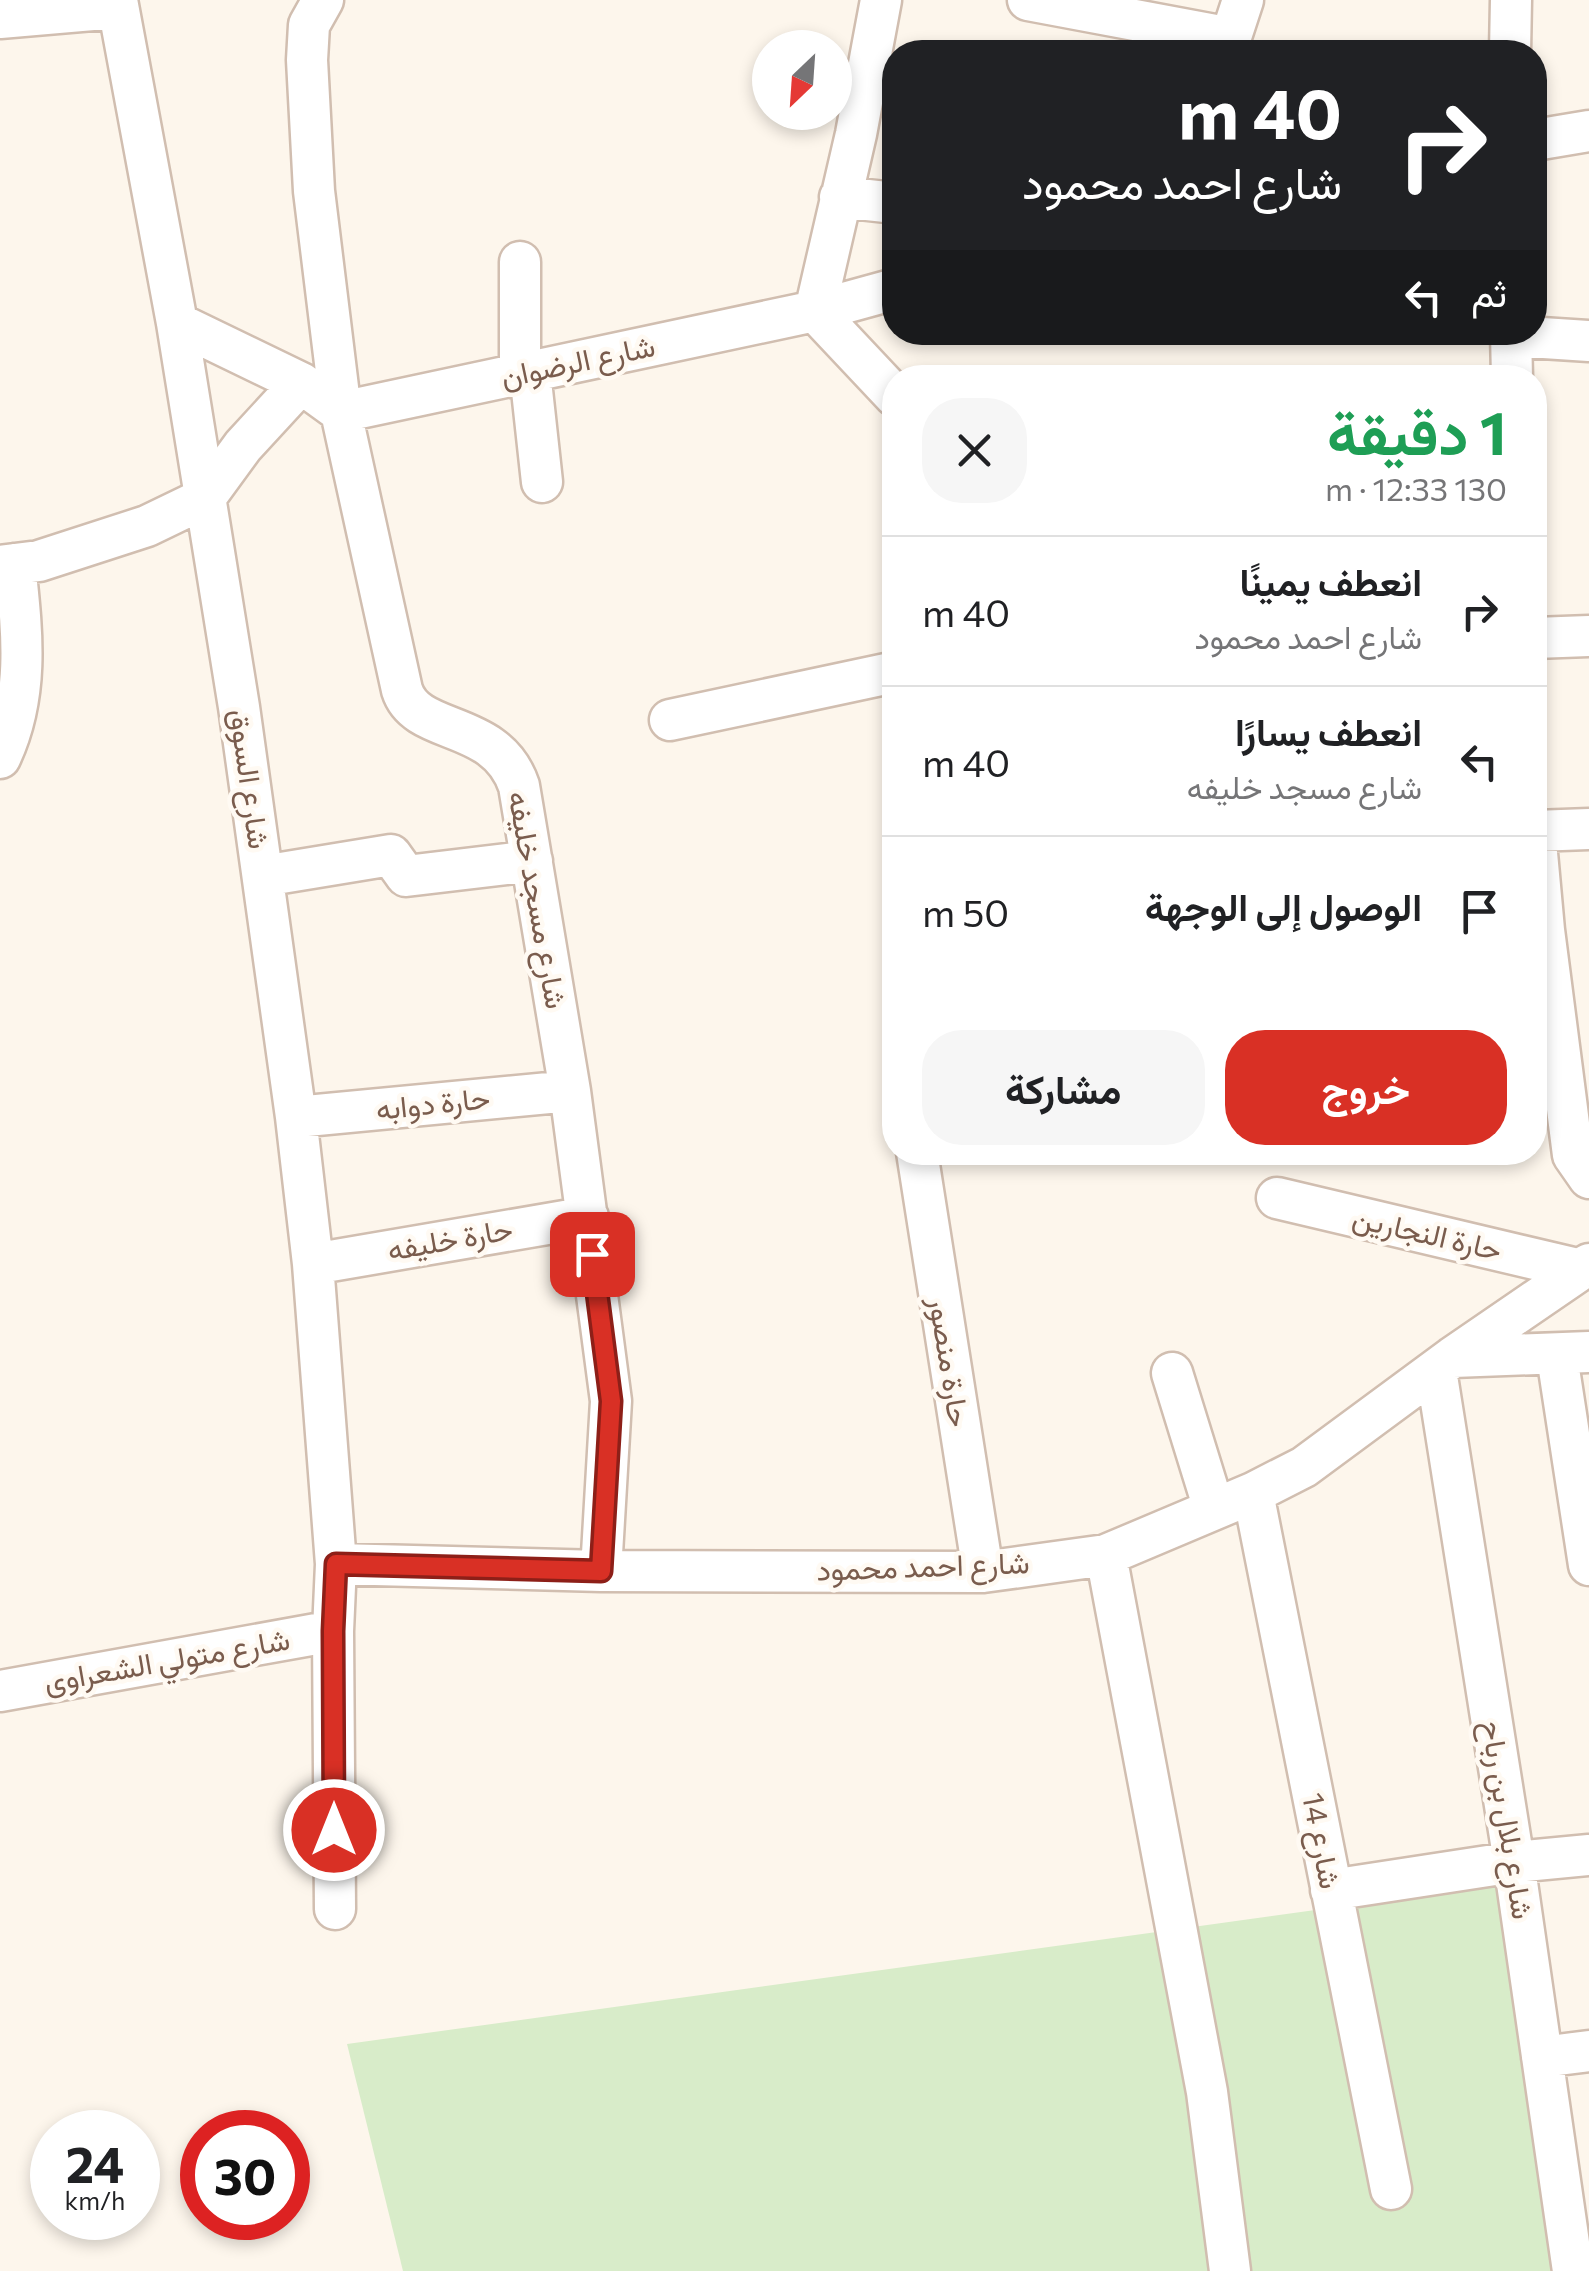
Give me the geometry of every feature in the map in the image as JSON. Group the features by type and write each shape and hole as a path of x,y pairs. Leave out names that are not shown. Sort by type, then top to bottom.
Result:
{"street":[{"name":"شارع مسجد خليفه","path":"323,0 308,25 314,190 341,412 405,700 420,714 492,746 505,756 520,786 570,1091 611,1401 601,1571"},
{"path":"880,0 856,134 815,311 882,382"},
{"path":"1028,0 1234,30"},
{"path":"1510,40 1511,0"},
{"path":"0,18 116,4"},
{"name":"شارع السوق","path":"116,4 178,323 296,1117 336,1564 335,1910"},
{"path":"1547,138 1589,131"},
{"path":"840,197 882,202"},
{"path":"520,262 525,373 542,482"},
{"name":"شارع الرضوان","path":"341,412 815,311 882,293"},
{"path":"178,323 300,383 341,412"},
{"path":"1547,337 1589,341"},
{"path":"0,758 11,736 22,688 23,640 8,565 39,561 146,526 206,498 244,446 300,383"},
{"path":"1547,638 1589,636"},
{"path":"670,720 882,675"},
{"path":"1547,831 1589,829"},
{"path":"263,876 391,855 406,876 532,862"},
{"path":"1547,963 1565,1160"},
{"name":"حارة دوابه","path":"296,1117 570,1091"},
{"name":"حارة منصور","path":"918,1165 983,1572"},
{"name":"حارة النجارين","path":"1277,1198 1583,1267"},
{"name":"حارة خليفه","path":"312,1264 588,1217"},
{"name":"شارع احمد محمود","path":"336,1564 601,1571 983,1572 1106,1554 1252,1494 1304,1467 1583,1267"},
{"path":"1445,1363 1573,1354 1589,1564"},
{"name":"شارع بلال بن رباح","path":"1445,1363 1573,2271"},
{"path":"1172,1373 1214,1509"},
{"name":"شارع 14","path":"1252,1494 1391,2188"},
{"path":"1106,1554 1207,2092 1230,2271"},
{"name":"شارع متولي الشعراوى","path":"0,1691 333,1631"},
{"path":"1331,1890 1514,1862 1589,1855"},
{"path":"1542,2057 1589,2052"}],"green space":[{"path":"1511,1883 1564,2271 403,2271 347,2044"}],"route":[{"path":"334,1830 336,1564 601,1571 611,1401 592,1254"}]}
